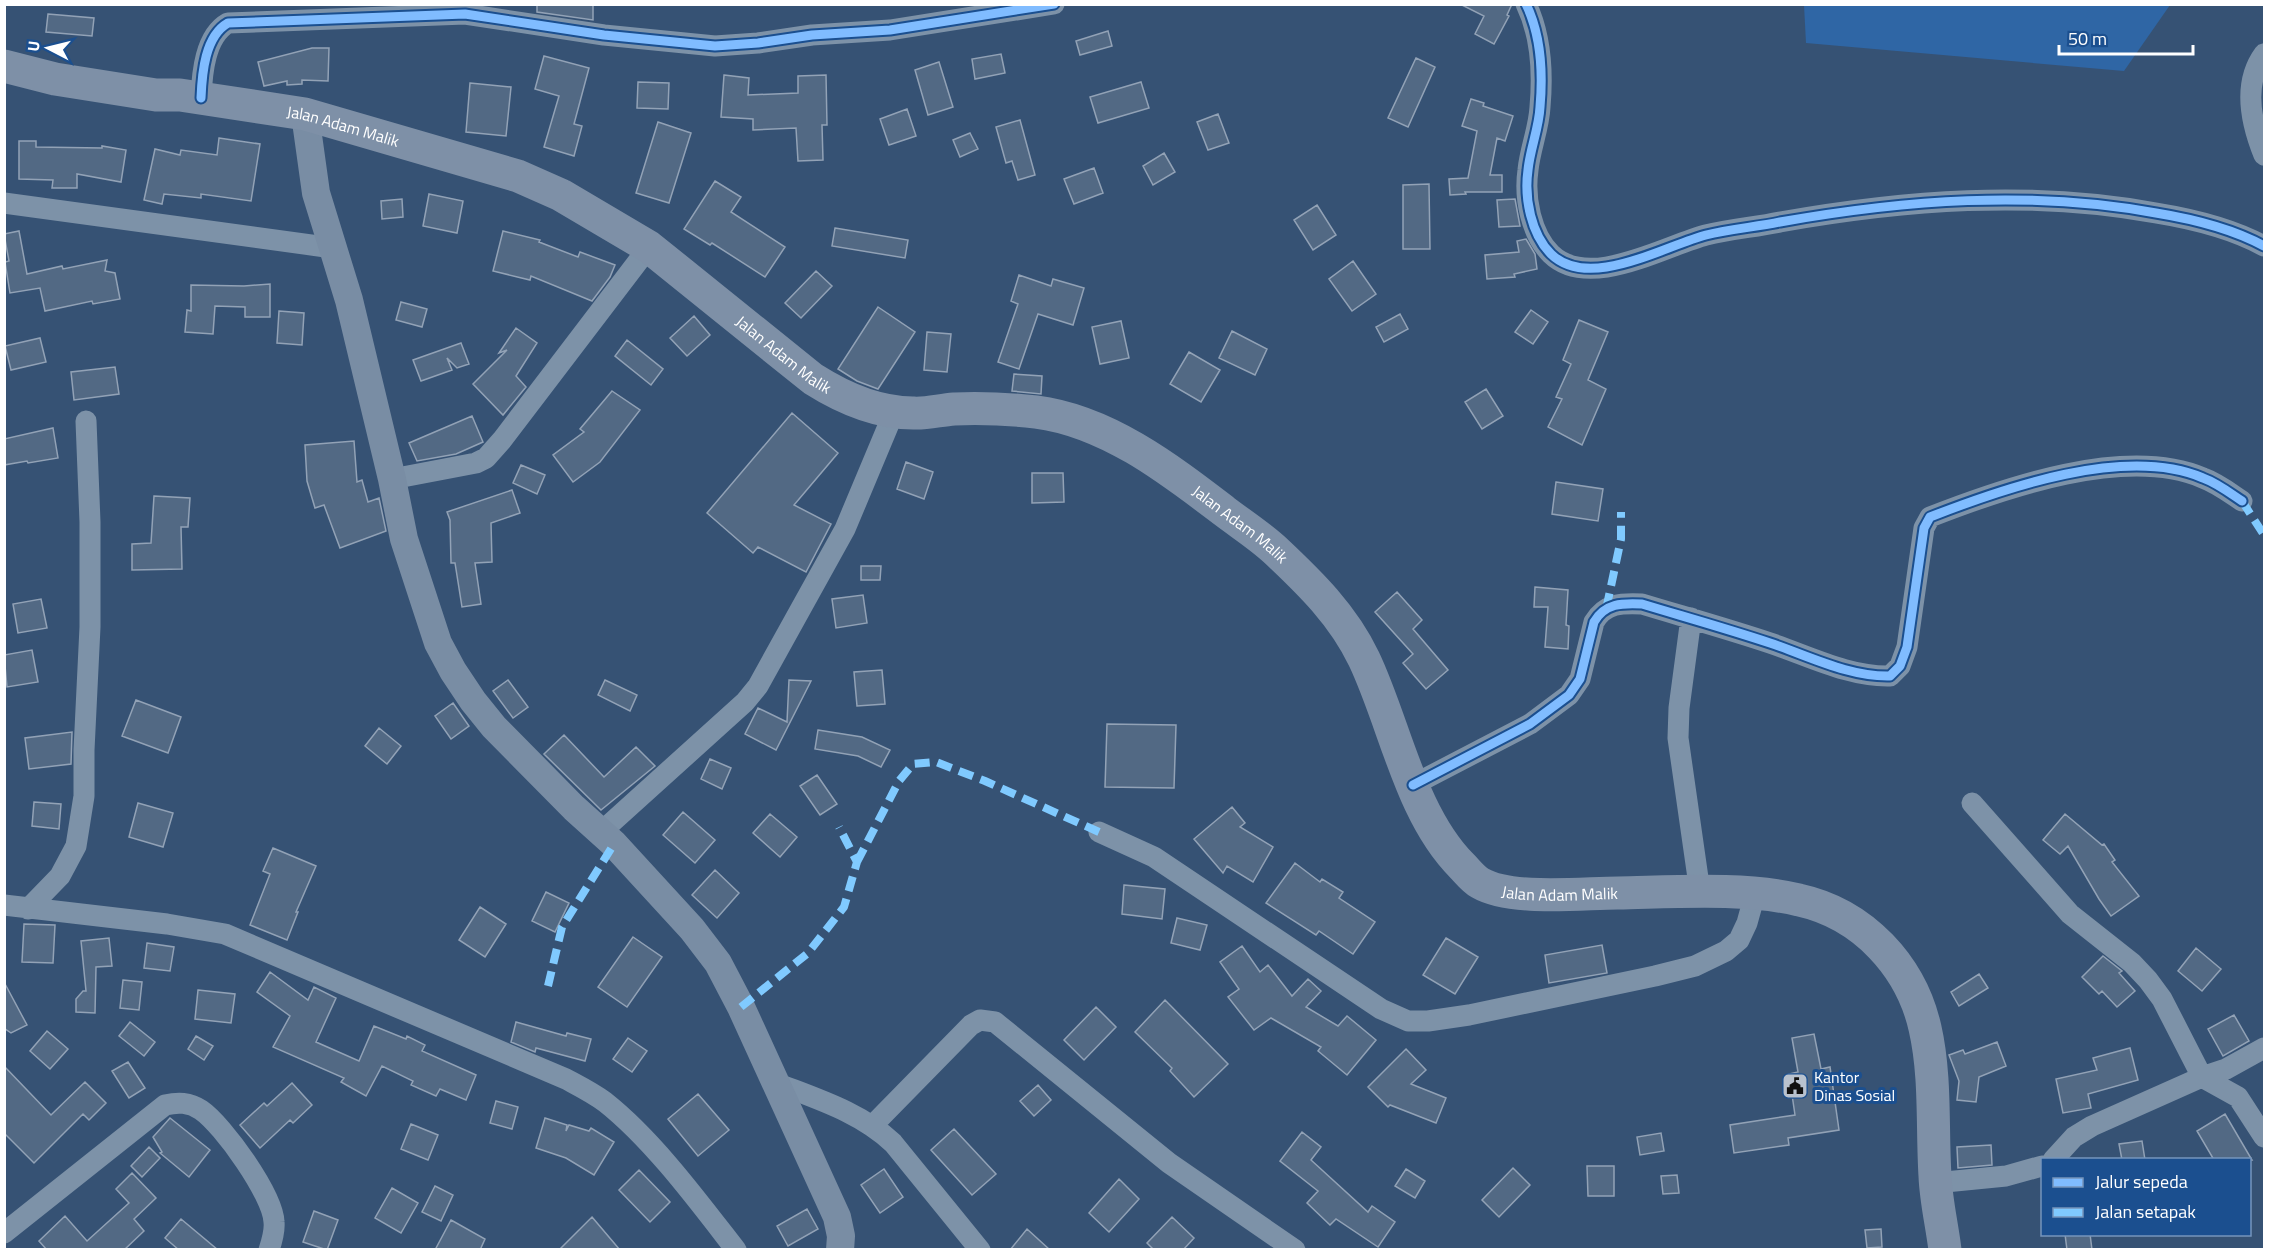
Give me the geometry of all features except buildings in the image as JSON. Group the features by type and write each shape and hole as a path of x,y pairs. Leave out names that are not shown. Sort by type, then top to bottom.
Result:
{"highway":[{"name":"Jalan Adam Malik","path":"4,46 61,63 159,85 190,96"},
{"name":"Jalan Adam Malik","path":"4,66 56,79 156,95 190,96 305,114 518,176 561,195 649,247 813,379 837,395 871,407 915,414 954,409 1000,408 1041,413 1077,422 1118,439 1181,478 1272,548 1328,601 1363,657 1413,785 1437,836 1448,852 1479,883 1518,893 1700,892 1755,894 1796,899 1816,904 1845,918 1871,936 1897,963 1912,988 1925,1028 1930,1062 1935,1183 1945,1250"}],"main road":[{"path":"305,114 316,193 349,300 392,479 406,548 438,643 472,700 494,727 692,929 718,963 837,1217 841,1236 840,1250"}],"street":[{"path":"190,96 202,72 214,36 230,14 465,14 604,35 715,46 758,43 812,35 890,30 1054,4"},
{"path":"1526,4 1537,36 1541,75 1540,108 1527,172 1528,205 1535,230 1551,254 1573,268 1600,268 1641,258 1706,235 1796,219 1870,208 1961,201 2027,199 2115,205 2194,220 2262,242"},
{"path":"2265,54 2256,66 2251,116 2265,155"},
{"path":"4,203 333,248"},
{"path":"392,479 476,463 486,458 649,247"},
{"path":"600,833 745,702 758,686 845,529 894,412"},
{"path":"28,909 60,876 75,846 84,796 90,627 90,522 86,421"},
{"path":"1413,785 1530,724 1569,695 1580,679 1594,622 1598,615 1610,606 1624,603 1642,604 1854,672 1890,676 1900,666 1907,647 1924,528 1930,517 1986,495 2055,476 2126,465 2176,470 2203,477 2242,501"},
{"path":"1691,618 1679,708 1678,738 1700,892"},
{"path":"1972,803 2070,914 2132,963 2148,980 2162,999 2202,1077 2238,1097 2265,1137"},
{"path":"1099,832 1154,857 1381,1009 1408,1021 1428,1021 1469,1015 1695,966 1726,951 1739,940 1748,924 1755,894"},
{"path":"4,906 167,924 225,934 566,1079 605,1102 635,1129 736,1250"},
{"path":"872,1126 971,1025 980,1020 994,1022 1169,1163 1295,1250"},
{"path":"2055,1158 2074,1137 2092,1126 2202,1077 2226,1070 2265,1048"},
{"path":"776,1083 850,1112 893,1143 980,1250"},
{"path":"4,1233 165,1105 185,1103 201,1110 213,1121 255,1174 270,1203 274,1221 269,1250"},
{"path":"1935,1183 2006,1176 2041,1167"}],"shaded area":[{"path":"1804,4 2170,5 2124,71 1806,43"}],"marked path":[{"path":"2242,501 2264,535"},
{"path":"1610,606 1607,605 1621,539 1621,512"},
{"path":"857,862 899,781 913,764 936,762 985,781 1099,832"},
{"path":"741,1007 808,953 844,907 857,862 839,827"},
{"path":"548,986 562,927 614,844"}],"cycle path":[{"path":"201,98 206,56 214,37 228,23 465,14 604,35 715,46 758,43 812,35 890,30 1054,4"},
{"path":"1526,4 1538,41 1541,81 1539,115 1528,170 1528,204 1534,226 1544,246 1551,254 1567,264 1585,268 1627,263 1706,235 1827,214 1921,203 1968,201 2062,202 2156,213 2212,225 2264,246"},
{"path":"1413,785 1530,724 1569,695 1580,679 1594,622 1603,611 1609,608 1642,604 1785,648 1829,665 1859,673 1890,676 1900,666 1907,647 1924,528 1930,517 1993,494 2065,474 2102,468 2138,466 2172,469 2203,478 2242,501"}],"place":[{"name":"Kantor Dinas Sosial","path":"1795,1086"}]}
